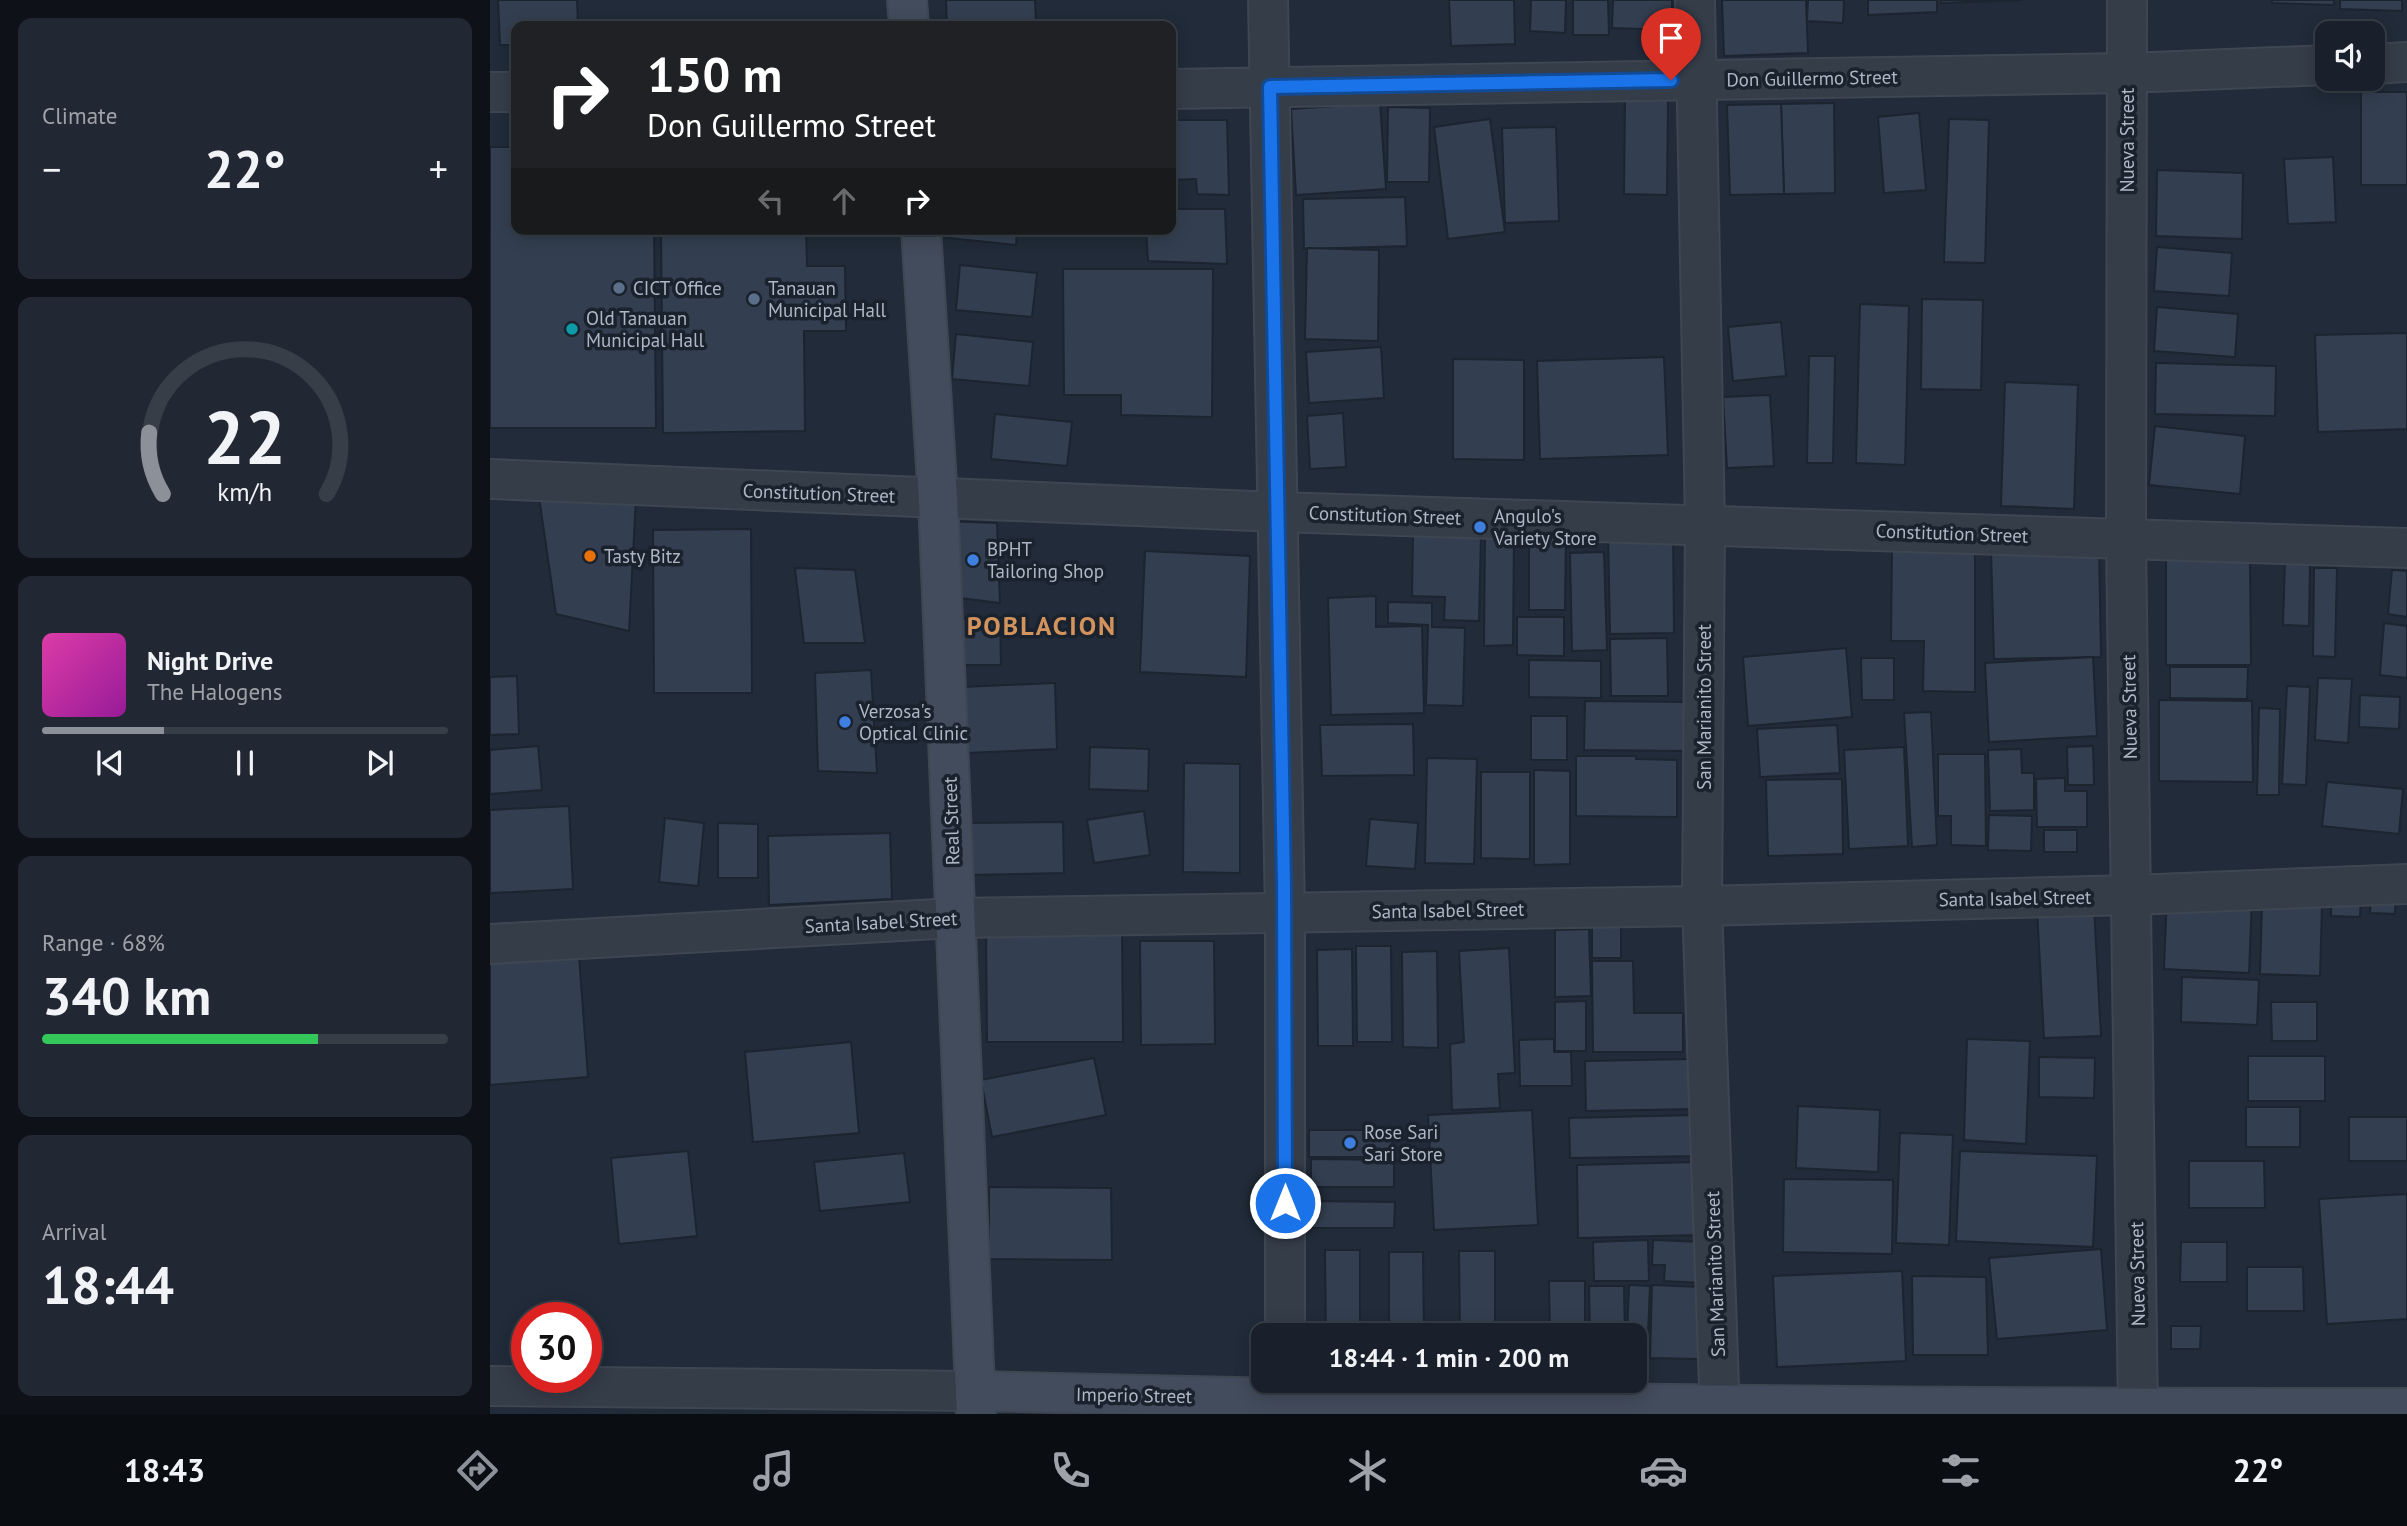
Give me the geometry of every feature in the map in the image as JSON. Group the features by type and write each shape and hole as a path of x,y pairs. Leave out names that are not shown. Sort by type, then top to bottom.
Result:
{"street":[{"path":"907,0 909,21"},
{"path":"1268,0 1285,913 1285,1323"},
{"name":"San Marianito Street","path":"1695,0 1705,525 1702,906 1720,1409"},
{"name":"Nueva Street","path":"2127,0 2126,539 2138,1411"},
{"path":"2385,63 2407,62"},
{"name":"Don Guillermo Street","path":"1176,89 2127,73 2315,66"},
{"path":"490,92 511,92"},
{"name":"Real Street","path":"921,235 938,499 975,1403"},
{"name":"Constitution Street","path":"490,479 1278,512 2407,548"},
{"name":"Santa Isabel Street","path":"490,944 955,918 1702,906 2132,895 2407,884"},
{"name":"Imperio Street","path":"490,1386 975,1403 1285,1398 1720,1409 2138,1411 2407,1408"}],"building":[{"path":"498,0 577,0 578,21 511,21 511,45 500,45"},
{"path":"946,0 1035,0 1036,21 947,21"},
{"path":"1449,0 1514,0 1515,44 1451,46"},
{"path":"1531,0 1566,0 1565,33 1530,31"},
{"path":"1573,0 1608,0 1609,35 1573,35"},
{"path":"1613,0 1672,0 1672,30 1612,28"},
{"path":"1722,0 1806,0 1808,53 1724,56"},
{"path":"1808,0 1844,0 1843,23 1807,21"},
{"path":"1868,0 1937,0 1937,12 1868,15"},
{"path":"1941,0 2022,0 1941,3"},
{"path":"2272,0 2334,0 2334,5 2272,3"},
{"path":"2340,0 2402,0 2402,11 2340,9"},
{"path":"2361,92 2407,92 2407,185 2361,185"},
{"path":"1625,99 1668,100 1667,195 1624,194"},
{"path":"1380,103 1386,189 1296,195 1291,109"},
{"path":"1834,103 1835,193 1784,194 1781,104"},
{"path":"1781,104 1784,194 1730,195 1727,105"},
{"path":"1388,107 1430,108 1429,182 1387,182"},
{"path":"1919,113 1926,190 1884,193 1878,117"},
{"path":"1490,119 1505,232 1448,239 1434,127"},
{"path":"1949,119 1989,120 1985,263 1944,262"},
{"path":"1176,120 1227,120 1229,195 1197,194 1196,179 1176,180"},
{"path":"1556,127 1559,221 1505,223 1502,128"},
{"name":"Old Tanauan Municipal Hall","path":"490,147 511,147 511,235 654,235 656,428 490,428"},
{"path":"2333,157 2336,222 2288,224 2284,159"},
{"path":"2157,170 2243,173 2242,239 2156,236"},
{"path":"1405,197 1407,246 1304,249 1303,199"},
{"path":"1176,209 1225,209 1227,264 1148,261 1146,235 1176,235"},
{"name":"Tanauan Municipal Hall","path":"661,235 806,235 807,266 845,266 846,331 804,331 805,431 663,433"},
{"path":"939,235 1017,235 1016,245"},
{"path":"2157,247 2232,253 2229,296 2154,291"},
{"path":"1307,248 1379,250 1378,341 1305,339"},
{"path":"960,265 1037,273 1032,317 956,310"},
{"path":"1063,269 1213,269 1212,417 1121,415 1121,395 1064,395"},
{"path":"1922,299 1983,300 1981,390 1921,389"},
{"path":"1860,304 1909,306 1905,465 1856,463"},
{"path":"2157,307 2238,314 2235,357 2154,351"},
{"path":"1781,322 1786,376 1733,381 1728,327"},
{"path":"2407,333 2407,429 2318,432 2315,335"},
{"path":"956,334 1033,342 1029,386 952,379"},
{"path":"1381,347 1384,398 1309,403 1306,352"},
{"path":"1809,356 1835,356 1833,463 1807,463"},
{"path":"1664,357 1668,455 1540,459 1537,361"},
{"path":"1453,359 1524,360 1524,460 1453,459"},
{"path":"2156,363 2276,366 2275,416 2155,414"},
{"path":"2005,382 2078,385 2074,509 2001,506"},
{"path":"1770,395 1774,466 1727,468 1723,397"},
{"path":"1343,413 1346,467 1310,469 1307,416"},
{"path":"995,414 1072,422 1067,466 991,459"},
{"path":"2155,426 2245,436 2240,494 2149,485"},
{"name":"Tasty Bitz","path":"539,497 636,498 629,631 556,614"},
{"name":"BPHT Tailoring Shop","path":"943,521 997,523 1000,603 952,597"},
{"path":"1529,527 1566,528 1565,610 1529,610"},
{"path":"1673,528 1674,633 1610,634 1608,529"},
{"path":"751,529 752,693 654,693 653,530"},
{"path":"1413,532 1481,534 1479,621 1444,620 1445,597 1412,596"},
{"path":"1485,532 1514,532 1513,645 1484,646"},
{"path":"1892,546 1975,547 1975,692 1923,691 1924,641 1891,641"},
{"path":"2099,548 2101,657 1994,659 1991,550"},
{"path":"1145,551 1250,556 1246,677 1140,672"},
{"path":"1604,552 1607,650 1572,651 1570,553"},
{"path":"2166,556 2250,556 2251,665 2166,665"},
{"path":"2285,562 2310,563 2309,626 2283,625"},
{"path":"795,568 855,570 865,643 804,643"},
{"path":"2314,568 2337,568 2335,657 2313,656"},
{"path":"2392,570 2407,571 2407,617 2388,614"},
{"path":"1376,596 1376,627 1422,626 1424,713 1331,715 1328,598"},
{"path":"1388,602 1432,603 1432,627 1465,628 1463,706 1426,705 1428,625 1388,623"},
{"path":"1517,617 1564,617 1564,656 1517,655"},
{"path":"1000,618 1001,665 952,665 952,619"},
{"path":"2384,623 2407,626 2407,678 2380,675"},
{"path":"1667,638 1668,696 1611,696 1610,639"},
{"path":"1846,648 1852,717 1748,726 1743,657"},
{"path":"2093,657 2097,736 1989,742 1985,663"},
{"path":"1861,658 1894,658 1894,700 1862,700"},
{"path":"1529,660 1601,661 1601,698 1529,697"},
{"path":"2170,667 2248,667 2247,699 2170,698"},
{"name":"Verzosa's Optical Clinic","path":"871,670 877,773 818,771 815,673"},
{"path":"517,676 519,734 490,735 490,677"},
{"path":"2318,678 2352,679 2348,743 2315,740"},
{"path":"1055,683 1057,749 965,753 962,687"},
{"path":"2287,686 2310,687 2306,785 2282,784"},
{"path":"2360,695 2400,697 2399,729 2359,727"},
{"path":"2159,700 2252,701 2253,782 2159,781"},
{"path":"1585,701 1690,702 1690,751 1584,750"},
{"path":"2259,708 2280,709 2279,795 2257,795"},
{"path":"1931,712 1937,845 1912,847 1904,713"},
{"path":"1531,716 1567,716 1567,760 1531,760"},
{"path":"1413,724 1414,775 1322,776 1320,725"},
{"path":"1837,725 1840,773 1760,777 1757,729"},
{"path":"538,746 542,790 490,794 490,750"},
{"path":"2093,746 2094,785 2068,785 2067,747"},
{"path":"1090,747 1149,749 1148,791 1089,789"},
{"path":"1904,747 1908,846 1849,849 1844,750"},
{"path":"2021,749 2022,773 2034,773 2034,810 1990,811 1988,750"},
{"path":"1938,754 1985,754 1986,846 1951,845 1951,816 1938,816"},
{"path":"1576,756 1636,756 1636,759 1677,760 1677,817 1576,816"},
{"path":"1427,758 1477,759 1474,864 1425,863"},
{"path":"1184,763 1240,764 1240,873 1183,872"},
{"path":"1534,770 1570,771 1570,864 1534,865"},
{"path":"1481,772 1530,772 1530,859 1481,858"},
{"path":"2065,778 2065,791 2087,791 2087,827 2037,827 2036,779"},
{"path":"1842,779 1843,854 1768,856 1766,780"},
{"path":"2327,782 2403,789 2399,834 2322,826"},
{"path":"569,806 573,889 490,893 490,810"},
{"path":"1144,811 1150,855 1094,863 1087,820"},
{"path":"1989,815 2032,816 2031,851 1988,850"},
{"path":"665,818 704,823 698,886 659,882"},
{"path":"1370,819 1418,823 1415,869 1366,866"},
{"path":"1063,822 1064,873 969,875 968,823"},
{"path":"718,823 758,824 758,878 718,878"},
{"path":"2044,830 2077,830 2077,852 2044,852"},
{"path":"890,833 892,899 769,905 768,836"},
{"path":"2371,886 2396,887 2395,914 2370,913"},
{"path":"2332,888 2361,890 2360,917 2331,916"},
{"path":"2167,894 2252,898 2249,973 2164,969"},
{"path":"2262,904 2322,906 2320,976 2260,974"},
{"path":"2094,907 2101,1036 2044,1038 2037,909"},
{"path":"1592,924 1621,924 1621,958 1592,958"},
{"path":"1122,926 1123,1042 987,1042 986,927"},
{"path":"1589,929 1591,996 1555,997 1555,930"},
{"path":"1140,941 1214,941 1215,1044 1141,1045"},
{"path":"578,943 588,1077 490,1085 490,950"},
{"path":"1356,946 1391,946 1392,1042 1357,1042"},
{"path":"1509,948 1515,1073 1498,1074 1500,1108 1452,1110 1450,1044 1464,1042 1459,951"},
{"path":"1352,949 1353,1046 1318,1046 1317,950"},
{"path":"1437,951 1438,1048 1403,1047 1402,952"},
{"path":"1592,961 1633,961 1634,1013 1683,1013 1683,1052 1593,1052"},
{"path":"2182,977 2259,980 2257,1025 2181,1022"},
{"path":"1586,1001 1586,1051 1555,1051 1555,1002"},
{"path":"2271,1002 2317,1002 2317,1041 2272,1041"},
{"path":"1554,1039 1554,1052 1571,1052 1572,1086 1520,1086 1519,1040"},
{"path":"1967,1039 2030,1041 2026,1144 1964,1140"},
{"path":"851,1042 859,1133 753,1142 745,1052"},
{"path":"2248,1056 2325,1056 2325,1101 2248,1101"},
{"path":"2039,1057 2095,1058 2094,1098 2039,1097"},
{"path":"1094,1058 1106,1115 992,1137 981,1080"},
{"path":"1694,1059 1695,1109 1586,1111 1585,1061"},
{"path":"1798,1106 1880,1110 1878,1172 1796,1168"},
{"path":"2246,1107 2300,1107 2300,1147 2246,1147"},
{"path":"1532,1110 1538,1225 1434,1230 1428,1115"},
{"path":"1697,1115 1699,1156 1570,1158 1569,1118"},
{"path":"2349,1117 2407,1117 2407,1161 2349,1161"},
{"name":"Rose Sari Sari Store","path":"1309,1130 1392,1130 1392,1157 1309,1157"},
{"path":"1900,1133 1953,1135 1949,1245 1896,1243"},
{"path":"688,1151 697,1236 619,1244 611,1158"},
{"path":"1960,1151 2097,1156 2093,1247 1956,1241"},
{"path":"904,1153 910,1202 820,1211 814,1162"},
{"path":"1311,1159 1394,1160 1394,1187 1311,1187"},
{"path":"2189,1161 2264,1161 2265,1208 2189,1208"},
{"path":"1698,1162 1699,1235 1578,1238 1577,1165"},
{"path":"1784,1179 1893,1180 1892,1254 1783,1252"},
{"path":"989,1187 1111,1188 1112,1260 989,1259"},
{"path":"2407,1194 2407,1319 2327,1324 2319,1199"},
{"path":"1312,1201 1395,1202 1394,1228 1311,1228"},
{"path":"1648,1240 1649,1281 1594,1281 1593,1242"},
{"path":"1653,1240 1704,1242 1702,1283 1664,1281 1665,1265 1652,1265"},
{"path":"2181,1242 2227,1242 2227,1282 2180,1282"},
{"path":"2101,1249 2107,1330 1997,1339 1989,1258"},
{"path":"1325,1250 1360,1250 1360,1323 1326,1323"},
{"path":"1459,1251 1495,1251 1495,1323 1460,1323"},
{"path":"1389,1252 1423,1252 1424,1323 1389,1323"},
{"path":"2247,1267 2303,1267 2304,1311 2247,1311"},
{"path":"1902,1271 1906,1361 1777,1367 1773,1276"},
{"path":"1912,1276 1986,1277 1988,1355 1913,1355"},
{"path":"1549,1281 1585,1281 1585,1323 1550,1323"},
{"path":"1629,1285 1650,1286 1647,1358 1647,1323 1627,1323"},
{"path":"1652,1285 1700,1287 1698,1359 1650,1358"},
{"path":"1589,1286 1624,1286 1625,1323 1590,1323"},
{"path":"2171,1326 2201,1326 2200,1349 2171,1349"}],"place":[{"name":"CICT Office","path":"619,288"},
{"name":"Tanauan Municipal Hall","path":"754,299"},
{"name":"Old Tanauan Municipal Hall","path":"572,329"},
{"name":"Angulo's Variety Store","path":"1480,527"},
{"name":"Tasty Bitz","path":"590,556"},
{"name":"BPHT Tailoring Shop","path":"973,560"},
{"name":"Verzosa's Optical Clinic","path":"845,722"},
{"name":"Rose Sari Sari Store","path":"1350,1143"}],"district":[{"name":"POBLACION","path":"1042,625"}],"route":[{"path":"1285,1203 1284,886 1270,87 1671,80"}]}
